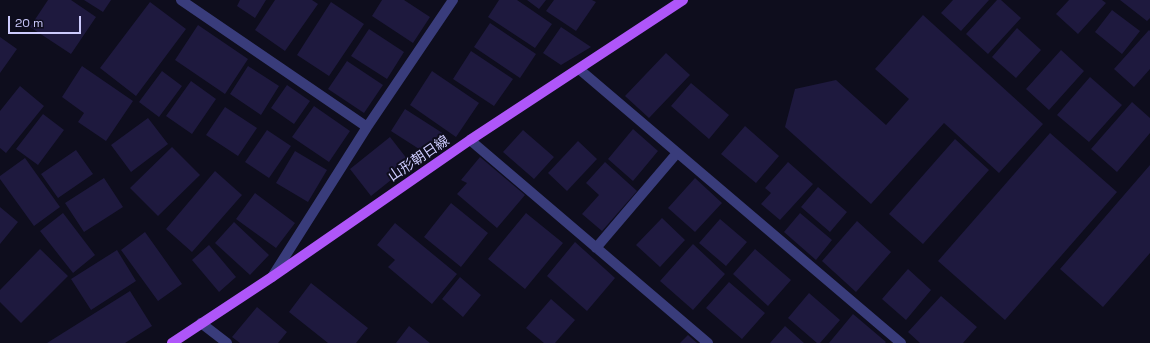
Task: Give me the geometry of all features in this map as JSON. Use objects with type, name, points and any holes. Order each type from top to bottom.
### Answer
[{"type":"main road","name":"山形朝日線","points":[[172,343],[272,277],[470,140],[683,0]]},
{"type":"street","points":[[181,0],[367,128]]},
{"type":"street","points":[[272,277],[367,128],[453,0]]},
{"type":"street","points":[[579,68],[901,343]]},
{"type":"street","points":[[470,140],[708,343]]},
{"type":"street","points":[[596,248],[677,153]]},
{"type":"street","points":[[201,324],[227,343]]},
{"type":"building","points":[[48,0],[71,0],[96,17],[71,54],[30,27]]},
{"type":"building","points":[[84,0],[111,0],[103,12]]},
{"type":"building","points":[[240,0],[266,0],[255,18],[237,6]]},
{"type":"building","points":[[275,0],[312,0],[318,4],[285,51],[255,30]]},
{"type":"building","points":[[382,0],[404,0],[430,17],[413,43],[372,16]]},
{"type":"building","points":[[499,0],[517,0],[552,24],[535,48],[488,17]]},
{"type":"building","points":[[527,0],[546,0],[539,9]]},
{"type":"building","points":[[554,0],[592,0],[596,2],[576,31],[546,11]]},
{"type":"building","points":[[953,0],[989,0],[961,31],[941,13]]},
{"type":"building","points":[[997,0],[1001,0],[1021,18],[988,54],[966,34]]},
{"type":"building","points":[[1069,0],[1102,0],[1106,3],[1078,34],[1056,14]]},
{"type":"building","points":[[1120,0],[1150,0],[1150,18],[1147,21]]},
{"type":"building","points":[[150,2],[186,29],[136,96],[100,68]]},
{"type":"building","points":[[331,2],[364,24],[329,76],[297,55]]},
{"type":"building","points":[[1112,10],[1140,31],[1122,54],[1095,32]]},
{"type":"building","points":[[923,15],[1043,124],[999,173],[944,123],[871,204],[785,127],[795,89],[836,80],[886,125],[909,99],[875,69]]},
{"type":"building","points":[[490,23],[536,54],[520,78],[474,47]]},
{"type":"building","points":[[198,25],[248,59],[225,94],[175,60]]},
{"type":"building","points":[[561,27],[591,47],[561,65],[543,53]]},
{"type":"building","points":[[1017,28],[1041,50],[1016,78],[992,57]]},
{"type":"building","points":[[369,29],[404,52],[387,79],[351,56]]},
{"type":"building","points":[[1149,30],[1150,69],[1134,87],[1114,69]]},
{"type":"building","points":[[0,37],[17,49],[0,73]]},
{"type":"building","points":[[1061,50],[1084,71],[1049,110],[1026,89]]},
{"type":"building","points":[[471,51],[513,79],[494,106],[453,79]]},
{"type":"building","points":[[666,53],[690,75],[649,118],[625,96]]},
{"type":"building","points":[[347,61],[383,85],[364,113],[328,89]]},
{"type":"building","points":[[82,66],[133,101],[106,141],[78,122],[84,113],[62,97]]},
{"type":"building","points":[[248,66],[279,86],[261,115],[230,94]]},
{"type":"building","points":[[162,71],[182,86],[159,117],[139,102]]},
{"type":"building","points":[[432,71],[479,103],[456,137],[410,105]]},
{"type":"building","points":[[1090,77],[1122,105],[1089,142],[1057,115]]},
{"type":"building","points":[[191,81],[216,99],[192,134],[166,116]]},
{"type":"building","points":[[691,83],[729,115],[709,139],[671,106]]},
{"type":"building","points":[[287,85],[310,101],[294,124],[271,108]]},
{"type":"building","points":[[20,86],[44,106],[6,153],[0,148],[0,111]]},
{"type":"building","points":[[1132,102],[1150,118],[1150,133],[1117,172],[1091,149]]},
{"type":"building","points":[[314,106],[350,131],[329,162],[292,137]]},
{"type":"building","points":[[225,107],[257,128],[238,156],[206,135]]},
{"type":"building","points":[[405,109],[444,134],[430,156],[391,131]]},
{"type":"building","points":[[43,114],[64,130],[38,165],[16,149]]},
{"type":"building","points":[[148,118],[168,144],[131,172],[111,145]]},
{"type":"building","points":[[745,126],[779,156],[756,183],[721,154]]},
{"type":"building","points":[[633,129],[658,151],[633,181],[608,159]]},
{"type":"building","points":[[267,130],[291,146],[269,178],[245,162]]},
{"type":"building","points":[[523,130],[554,157],[534,179],[503,152]]},
{"type":"building","points":[[1050,133],[1117,192],[1005,320],[938,261]]},
{"type":"building","points":[[390,137],[411,164],[371,196],[350,169]]},
{"type":"building","points":[[955,139],[989,170],[923,244],[889,214]]},
{"type":"building","points":[[578,141],[597,159],[567,191],[548,173]]},
{"type":"building","points":[[172,147],[200,175],[158,216],[130,188]]},
{"type":"building","points":[[76,150],[93,174],[58,198],[41,174]]},
{"type":"building","points":[[295,151],[327,170],[308,202],[276,183]]},
{"type":"building","points":[[480,157],[525,195],[497,228],[457,194],[467,183],[461,180]]},
{"type":"building","points":[[25,158],[60,207],[34,226],[0,179],[0,176]]},
{"type":"building","points":[[605,162],[637,191],[602,231],[582,214],[599,195],[586,183]]},
{"type":"building","points":[[788,162],[813,184],[780,220],[761,204],[771,193],[765,188]]},
{"type":"building","points":[[1150,165],[1150,253],[1103,307],[1060,269]]},
{"type":"building","points":[[215,171],[242,195],[192,252],[166,229]]},
{"type":"building","points":[[104,178],[123,207],[84,232],[65,203]]},
{"type":"building","points":[[695,178],[722,203],[695,232],[668,208]]},
{"type":"building","points":[[818,187],[847,212],[830,232],[801,207]]},
{"type":"building","points":[[255,193],[295,223],[276,248],[236,219]]},
{"type":"building","points":[[451,203],[488,233],[461,267],[424,237]]},
{"type":"building","points":[[0,207],[18,222],[0,244]]},
{"type":"building","points":[[63,213],[95,255],[73,273],[40,231]]},
{"type":"building","points":[[526,213],[563,243],[525,289],[488,259]]},
{"type":"building","points":[[800,213],[832,240],[816,260],[784,232]]},
{"type":"building","points":[[662,218],[685,240],[660,267],[636,245]]},
{"type":"building","points":[[720,219],[747,242],[726,266],[699,243]]},
{"type":"building","points":[[857,221],[891,252],[856,292],[822,261]]},
{"type":"building","points":[[234,222],[269,255],[250,275],[215,243]]},
{"type":"building","points":[[395,223],[457,274],[432,304],[388,267],[395,260],[377,245]]},
{"type":"building","points":[[145,232],[182,284],[158,301],[121,250]]},
{"type":"building","points":[[575,242],[615,278],[587,311],[547,276]]},
{"type":"building","points":[[693,244],[725,274],[693,310],[660,281]]},
{"type":"building","points":[[209,245],[236,277],[219,292],[192,260]]},
{"type":"building","points":[[40,249],[68,276],[21,323],[0,302],[0,290]]},
{"type":"building","points":[[755,249],[791,280],[768,306],[733,274]]},
{"type":"building","points":[[117,250],[136,281],[91,310],[71,279]]},
{"type":"building","points":[[908,269],[931,290],[906,320],[882,299]]},
{"type":"building","points":[[460,277],[481,295],[463,317],[442,299]]},
{"type":"building","points":[[729,282],[765,313],[742,339],[706,308]]},
{"type":"building","points":[[311,283],[368,328],[356,343],[328,343],[289,312]]},
{"type":"building","points":[[130,291],[152,326],[125,343],[47,343]]},
{"type":"building","points":[[809,293],[840,320],[820,343],[817,343],[788,318]]},
{"type":"building","points":[[941,296],[977,327],[963,343],[920,343],[908,332]]},
{"type":"building","points":[[551,299],[575,320],[555,343],[544,343],[526,328]]},
{"type":"building","points":[[257,307],[287,332],[278,343],[240,343],[232,337]]},
{"type":"building","points":[[853,314],[886,342],[829,343]]},
{"type":"building","points":[[409,326],[430,343],[396,343]]},
{"type":"building","points":[[785,326],[804,343],[770,343]]},
{"type":"building","points":[[688,335],[697,343],[680,343]]}]
